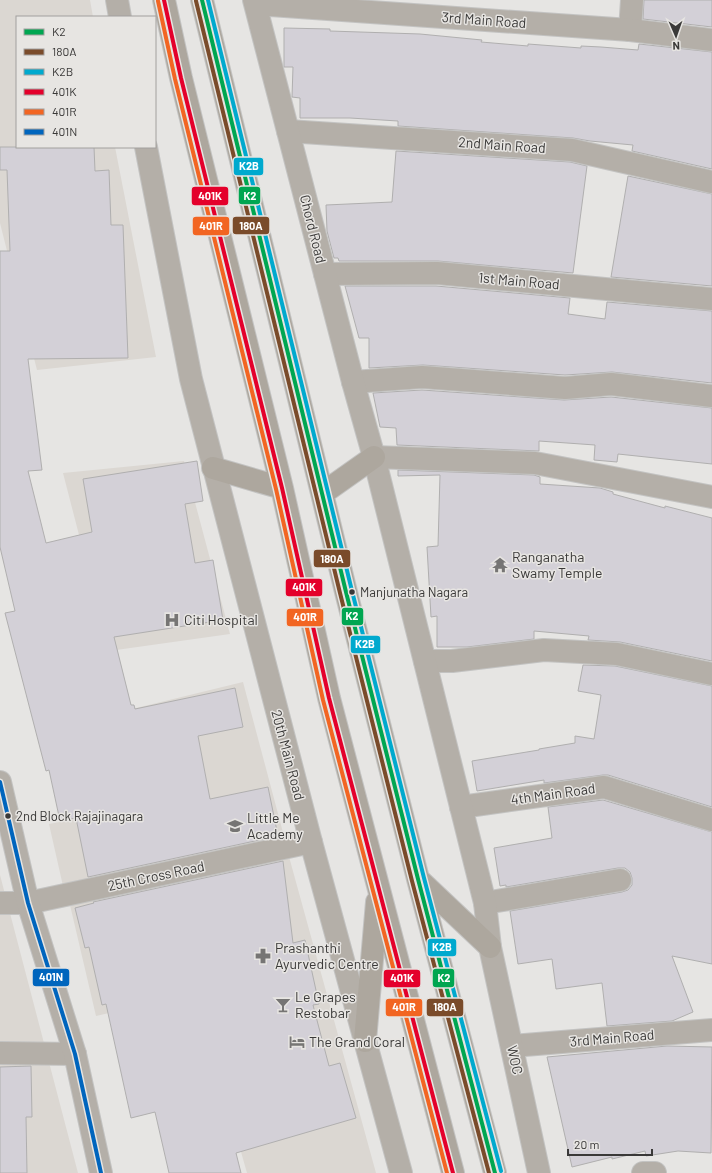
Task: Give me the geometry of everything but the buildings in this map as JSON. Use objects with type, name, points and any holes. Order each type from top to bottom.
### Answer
[{"type":"main road","points":[[164,0],[181,78],[282,488],[329,698],[453,1173]]},
{"type":"main road","points":[[202,0],[346,592],[494,1173]]},
{"type":"main road","points":[[323,493],[374,457]]},
{"type":"main road","points":[[213,468],[282,488]]},
{"type":"main road","points":[[418,879],[490,946]]},
{"type":"main road","points":[[365,1041],[378,887]]},
{"type":"street","points":[[117,0],[120,16]]},
{"type":"street","points":[[630,30],[632,0]]},
{"type":"street","name":"3rd Main Road","points":[[255,2],[630,30],[712,40]]},
{"type":"street","name":"Chord Road","points":[[255,2],[353,382],[374,457],[425,661]]},
{"type":"street","name":"2nd Main Road","points":[[288,131],[572,150],[712,182]]},
{"type":"street","points":[[146,148],[190,379],[213,468]]},
{"type":"street","name":"1st Main Road","points":[[325,274],[437,273],[712,299]]},
{"type":"street","points":[[353,382],[422,377],[565,388],[611,384],[712,396]]},
{"type":"street","points":[[374,457],[535,463],[712,497]]},
{"type":"street","name":"20th Main Road","points":[[213,468],[311,842],[401,1173]]},
{"type":"street","points":[[425,661],[452,661],[544,650],[617,654],[712,674]]},
{"type":"street","name":"WOC","points":[[425,661],[485,903],[490,946],[539,1173]]},
{"type":"street","points":[[0,782],[28,903],[74,1054],[101,1173]]},
{"type":"street","name":"4th Main Road","points":[[461,807],[604,787],[712,820]]},
{"type":"street","name":"25th Cross Road","points":[[0,903],[28,903],[311,842]]},
{"type":"street","points":[[485,903],[620,880]]},
{"type":"street","name":"3rd Main Road","points":[[512,1046],[712,1030]]},
{"type":"street","points":[[0,1054],[74,1054]]},
{"type":"street","points":[[643,1173],[656,1173]]},
{"type":"shaded area","points":[[0,0],[90,0],[93,16],[16,16],[16,148],[115,148],[156,357],[37,370],[0,223]]},
{"type":"shaded area","points":[[184,461],[230,634],[109,651],[63,473]]},
{"type":"shaded area","points":[[243,682],[285,840],[63,886],[49,824],[148,805],[124,711]]},
{"type":"shaded area","points":[[288,853],[376,1173],[247,1173],[196,993],[96,1016],[70,905]]},
{"type":"shaded area","points":[[0,875],[78,1173],[20,1173],[0,1099]]},
{"type":"transit line","name":"401K","points":[[164,0],[181,78],[282,488],[329,698],[453,1173]]},
{"type":"transit line","name":"K2","points":[[202,0],[346,592],[418,879],[495,1173]]},
{"type":"transit line","name":"K2B","points":[[208,0],[352,591],[424,878],[501,1171]]},
{"type":"transit line","name":"401R","points":[[158,1],[175,79],[276,489],[323,700],[447,1173]]},
{"type":"transit line","name":"180A","points":[[196,1],[340,593],[412,881],[489,1173]]},
{"type":"transit line","name":"401N","points":[[0,782],[28,903],[75,1054],[101,1173]]},
{"type":"place","name":"Ranganatha Swamy Temple","points":[[500,565]]},
{"type":"place","name":"Manjunatha Nagara","points":[[352,592]]},
{"type":"place","name":"Citi Hospital","points":[[172,620]]},
{"type":"place","name":"2nd Block Rajajinagara","points":[[8,816]]},
{"type":"place","name":"Little Me Academy","points":[[235,826]]},
{"type":"place","name":"Prashanthi Ayurvedic Centre","points":[[263,956]]},
{"type":"place","name":"Le Grapes Restobar","points":[[283,1005]]},
{"type":"place","name":"The Grand Coral","points":[[297,1042]]}]
